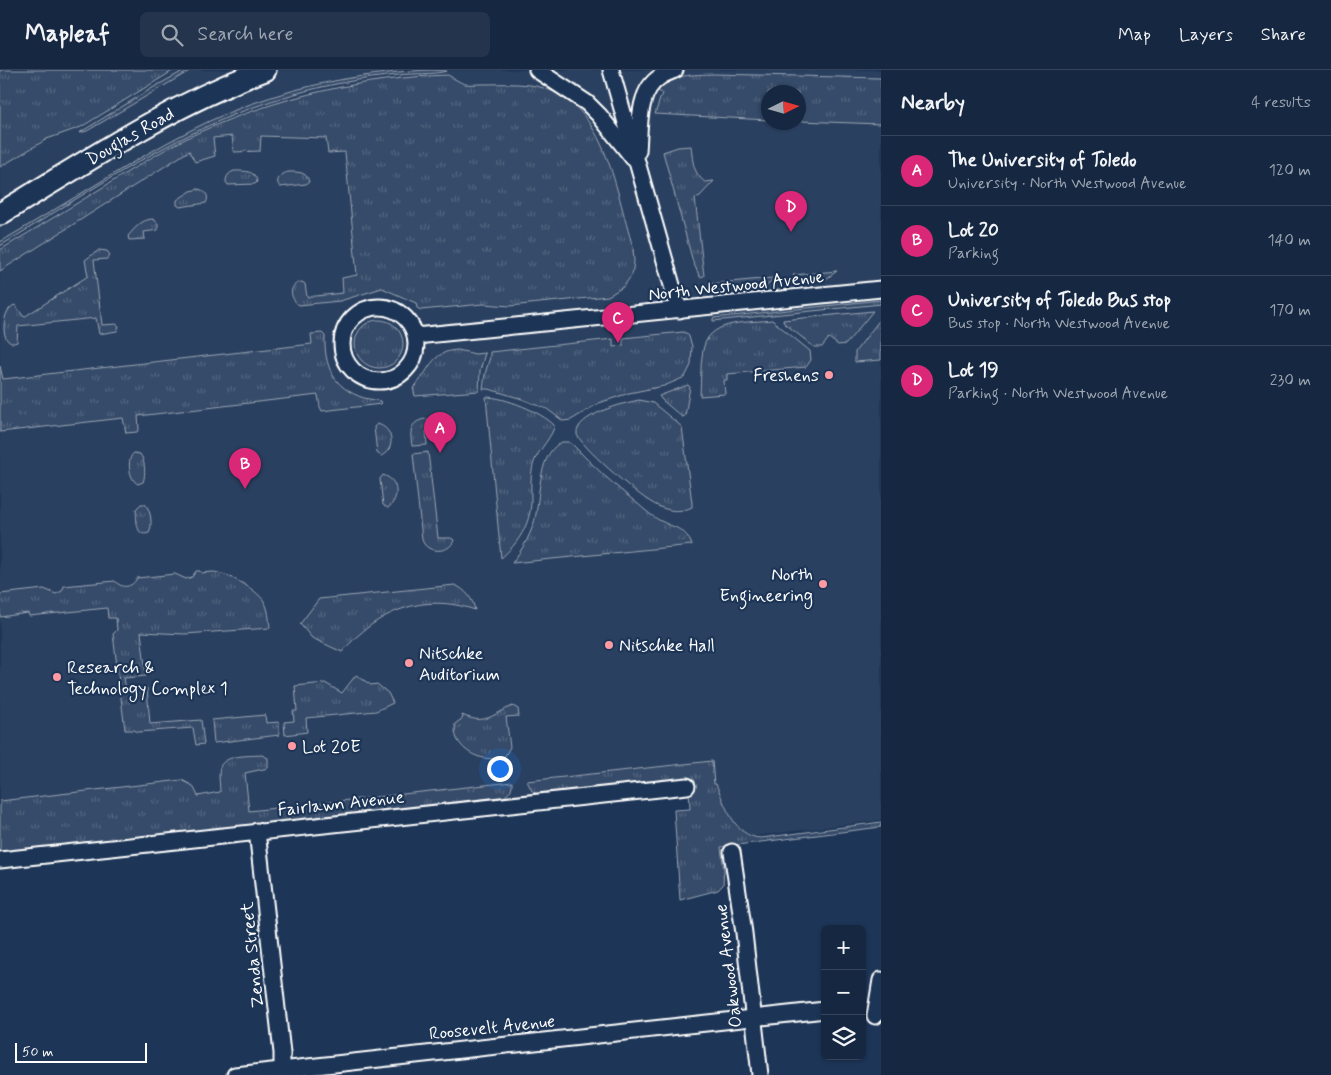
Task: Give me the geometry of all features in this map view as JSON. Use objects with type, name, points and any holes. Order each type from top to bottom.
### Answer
[{"type":"street","name":"Douglas Road","points":[[0,214],[152,122],[204,95],[265,70]]},
{"type":"street","points":[[537,70],[588,103],[637,163]]},
{"type":"street","points":[[611,70],[679,310]]},
{"type":"street","points":[[637,163],[641,108],[647,92],[652,83],[675,70]]},
{"type":"street","name":"North Westwood Avenue","points":[[416,336],[881,289]]},
{"type":"street","points":[[382,307],[394,310],[404,316],[412,325],[416,336],[413,360],[406,370],[397,377],[386,381],[364,378],[354,372],[347,363],[343,352],[342,341],[345,330],[351,320],[360,312],[371,308],[382,307]]},
{"type":"street","name":"Fairlawn Avenue","points":[[0,860],[687,786]]},
{"type":"street","name":"Zenda Street","points":[[258,831],[282,1053],[282,1072]]},
{"type":"street","name":"Oakwood Avenue","points":[[732,852],[744,933],[760,1075]]},
{"type":"street","points":[[873,1016],[881,980]]},
{"type":"street","name":"Roosevelt Avenue","points":[[235,1075],[282,1072],[821,1010]]},
{"type":"shaded area","points":[[0,70],[881,70],[881,820],[753,836],[744,832],[731,817],[716,784],[0,856]]},
{"type":"green space","points":[[0,70],[174,70],[81,127],[47,139],[0,167]]},
{"type":"green space","points":[[185,70],[191,70],[87,131],[79,133],[154,87]]},
{"type":"green space","points":[[447,71],[385,76],[317,88],[252,108],[214,123],[141,160],[0,246],[0,242],[136,160],[191,130],[248,105],[271,97],[339,80],[386,73]]},
{"type":"green space","points":[[448,75],[467,84],[530,85],[555,93],[575,107],[591,126],[603,148],[612,173],[633,247],[634,262],[632,275],[623,287],[608,296],[510,306],[483,304],[421,310],[417,308],[416,303],[382,288],[340,301],[299,305],[292,295],[292,288],[297,283],[302,282],[305,284],[307,297],[343,293],[342,278],[357,275],[345,152],[328,153],[326,138],[261,136],[260,151],[234,152],[232,136],[213,138],[215,156],[195,162],[189,151],[0,271],[0,250],[146,161],[202,131],[262,108],[322,91],[384,80]]},
{"type":"green space","points":[[691,75],[881,78],[881,124],[806,121],[806,85],[761,85],[761,120],[655,114],[662,93],[658,91],[670,81]]},
{"type":"green space","points":[[691,146],[694,166],[698,174],[705,182],[714,181],[700,196],[695,198],[704,276],[700,277],[693,262],[663,152],[678,147]]},
{"type":"green space","points":[[234,171],[252,173],[257,182],[255,184],[228,185],[226,182],[227,176]]},
{"type":"green space","points":[[288,172],[304,174],[309,182],[280,187],[278,184],[279,178]]},
{"type":"green space","points":[[198,189],[206,194],[206,203],[180,207],[177,205],[177,200]]},
{"type":"green space","points":[[153,219],[158,223],[158,230],[144,232],[145,239],[129,240],[128,236],[139,224]]},
{"type":"green space","points":[[99,250],[107,251],[110,255],[107,259],[94,260],[102,325],[116,324],[119,326],[117,331],[99,334],[96,318],[18,326],[17,342],[11,343],[7,340],[4,328],[10,308],[15,305],[24,317],[88,276],[85,260]]},
{"type":"green space","points":[[837,271],[826,279],[801,283],[793,275]]},
{"type":"green space","points":[[773,278],[767,286],[721,291],[705,288],[708,284]]},
{"type":"green space","points":[[881,300],[881,304],[713,321],[713,318]]},
{"type":"green space","points":[[873,311],[846,344],[838,345],[829,338],[822,347],[814,347],[784,323],[783,320]]},
{"type":"green space","points":[[881,318],[881,360],[855,362],[855,352]]},
{"type":"green space","points":[[379,320],[388,322],[396,327],[401,335],[403,344],[401,353],[396,361],[388,366],[379,368],[370,366],[362,361],[357,353],[355,344],[357,335],[362,327],[370,322]]},
{"type":"green space","points":[[772,320],[810,351],[811,360],[806,367],[727,374],[727,380],[724,380],[725,394],[700,396],[702,358],[708,337],[715,331],[733,324]]},
{"type":"green space","points":[[683,332],[688,334],[692,346],[691,365],[685,377],[664,386],[629,393],[599,403],[571,420],[563,421],[547,409],[522,399],[483,389],[490,352],[613,339],[613,347],[623,346],[623,338]]},
{"type":"green space","points":[[322,333],[325,336],[326,357],[332,374],[338,382],[353,394],[380,401],[381,404],[322,411],[318,395],[138,416],[139,429],[137,432],[126,433],[123,418],[0,432],[0,366],[3,379],[312,344],[311,334]]},
{"type":"green space","points":[[458,350],[475,354],[485,353],[480,371],[479,391],[415,396],[413,388],[431,363],[442,354]]},
{"type":"green space","points":[[688,385],[690,387],[685,416],[682,417],[659,396]]},
{"type":"green space","points":[[486,397],[522,406],[541,415],[554,425],[552,433],[534,462],[531,476],[529,517],[526,525],[518,540],[501,558]]},
{"type":"green space","points":[[639,400],[653,403],[682,427],[692,507],[679,511],[670,510],[650,502],[602,463],[577,435],[578,428],[592,416],[612,407]]},
{"type":"green space","points":[[425,419],[436,421],[441,424],[441,428],[426,431],[427,445],[412,446],[413,425]]},
{"type":"green space","points":[[377,424],[387,430],[391,439],[389,449],[381,456],[377,453],[374,427]]},
{"type":"green space","points":[[562,442],[569,442],[573,445],[604,476],[650,514],[683,532],[692,545],[512,563],[524,546],[533,527],[545,464],[554,447]]},
{"type":"green space","points":[[428,452],[438,538],[451,538],[454,540],[452,545],[443,550],[432,550],[424,544],[422,539],[413,454]]},
{"type":"green space","points":[[134,453],[140,454],[143,460],[143,482],[138,484],[132,478],[129,464]]},
{"type":"green space","points":[[383,475],[392,481],[396,490],[395,499],[388,508],[383,505],[380,479]]},
{"type":"green space","points":[[141,504],[145,504],[147,507],[151,522],[149,533],[144,534],[141,533],[138,527],[136,509]]},
{"type":"green space","points":[[196,571],[226,575],[241,582],[255,592],[266,604],[270,628],[185,634],[141,632],[146,676],[124,678],[126,690],[147,688],[150,724],[201,720],[204,744],[196,745],[193,728],[138,732],[125,730],[113,634],[117,630],[116,618],[108,618],[107,608],[29,616],[28,613],[0,617],[0,594],[44,589],[56,594],[62,591],[64,586],[115,581],[118,584],[127,586],[132,584],[137,578],[175,574],[186,579],[192,577]]},
{"type":"green space","points":[[455,585],[468,595],[473,602],[475,610],[437,603],[402,609],[370,626],[342,652],[312,638],[300,624],[319,599]]},
{"type":"green space","points":[[356,675],[371,685],[377,684],[388,693],[393,703],[376,711],[306,718],[307,732],[285,735],[284,722],[294,721],[293,711],[297,711],[295,686],[325,683],[342,693]]},
{"type":"green space","points":[[513,706],[518,709],[519,716],[506,717],[510,747],[505,756],[492,759],[472,754],[457,739],[455,724],[463,718],[462,715],[477,719],[489,718]]},
{"type":"green space","points":[[265,715],[266,723],[279,722],[279,735],[214,743],[212,720]]},
{"type":"green space","points":[[262,755],[268,758],[268,768],[245,773],[249,811],[512,782],[512,786],[508,794],[497,800],[0,855],[0,801],[182,780],[193,786],[198,796],[220,792],[220,767],[227,760],[239,756]]},
{"type":"green space","points":[[712,761],[714,784],[716,784],[727,810],[737,826],[752,836],[761,838],[881,822],[881,827],[721,847],[724,870],[723,885],[718,890],[680,900],[674,810],[690,809],[689,790],[539,795],[532,791],[527,781]]},
{"type":"place","name":"Lot 19","points":[[791,232]]},
{"type":"place","name":"University of Toledo Bus stop","points":[[618,343]]},
{"type":"place","name":"Freshens","points":[[829,375]]},
{"type":"place","name":"The University of Toledo","points":[[440,453]]},
{"type":"place","name":"Lot 20","points":[[245,489]]},
{"type":"place","name":"North Engineering","points":[[823,584]]},
{"type":"place","name":"Nitschke Hall","points":[[609,645]]},
{"type":"place","name":"Nitschke Auditorium","points":[[409,663]]},
{"type":"place","name":"Research & Technology Complex 1","points":[[57,677]]},
{"type":"place","name":"Lot 20E","points":[[292,746]]}]
